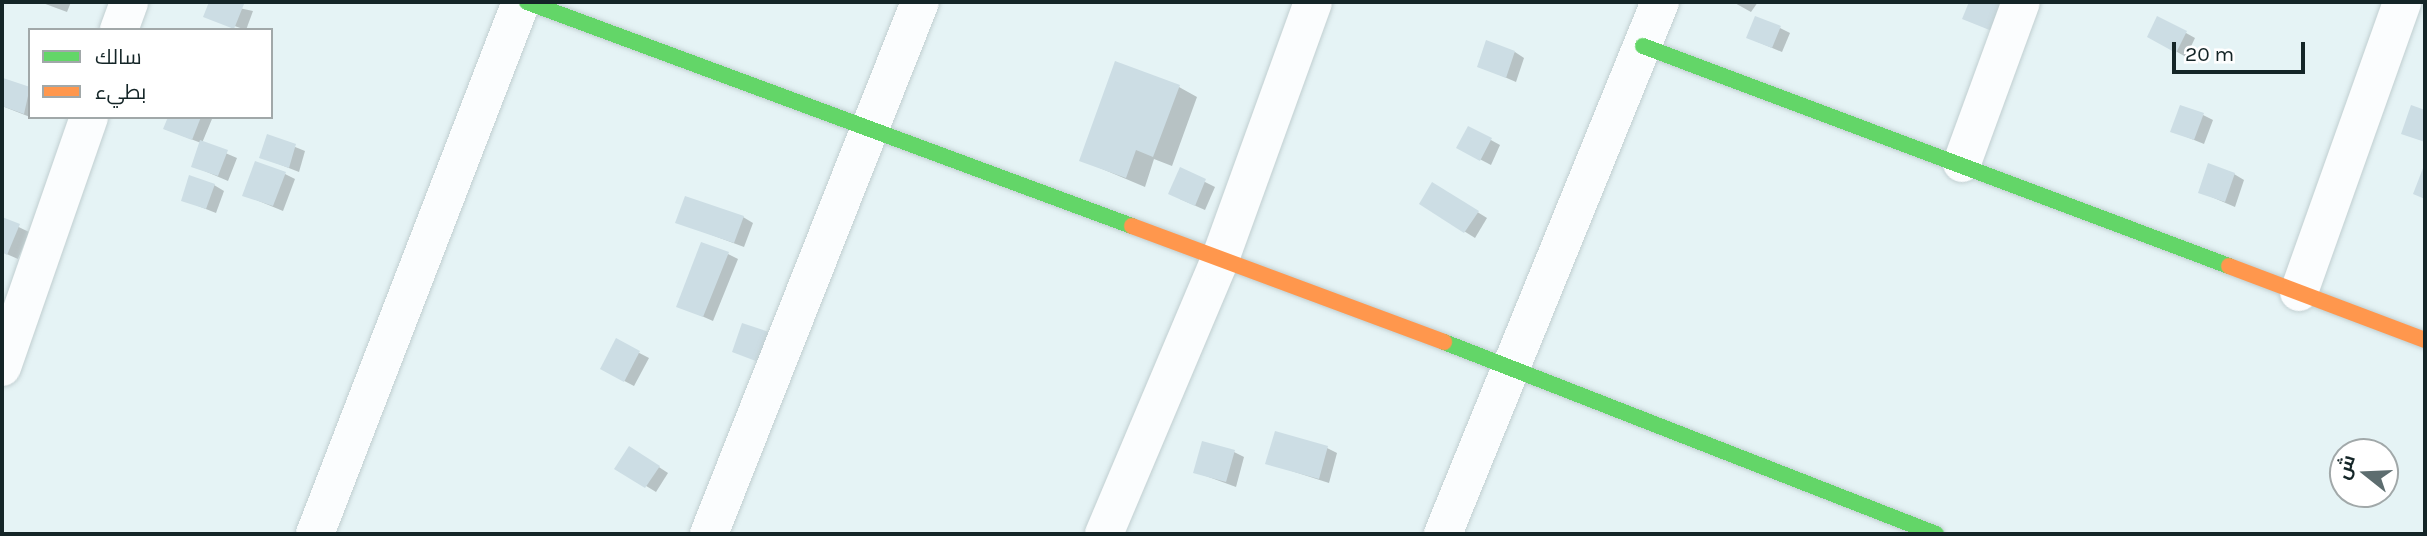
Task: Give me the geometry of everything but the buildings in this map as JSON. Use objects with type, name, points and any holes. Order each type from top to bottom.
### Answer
[{"type":"street","points":[[120,28],[129,2]]},
{"type":"street","points":[[315,534],[521,2]]},
{"type":"street","points":[[527,2],[1219,262],[1507,365],[1936,534]]},
{"type":"street","points":[[709,534],[872,132],[920,2]]},
{"type":"street","points":[[1104,534],[1219,262],[1313,2]]},
{"type":"street","points":[[1443,534],[1507,365],[1660,2]]},
{"type":"street","points":[[1962,163],[2021,2]]},
{"type":"street","points":[[2299,292],[2402,2]]},
{"type":"street","points":[[1643,46],[1962,163],[2425,340]]},
{"type":"street","points":[[2,367],[88,119]]},
{"type":"traffic: fast","points":[[527,2],[1132,226]]},
{"type":"traffic: fast","points":[[1643,46],[2229,266]]},
{"type":"traffic: fast","points":[[1444,342],[1936,534]]},
{"type":"traffic: slow","points":[[1132,226],[1444,342]]},
{"type":"traffic: slow","points":[[2229,266],[2425,340]]}]
